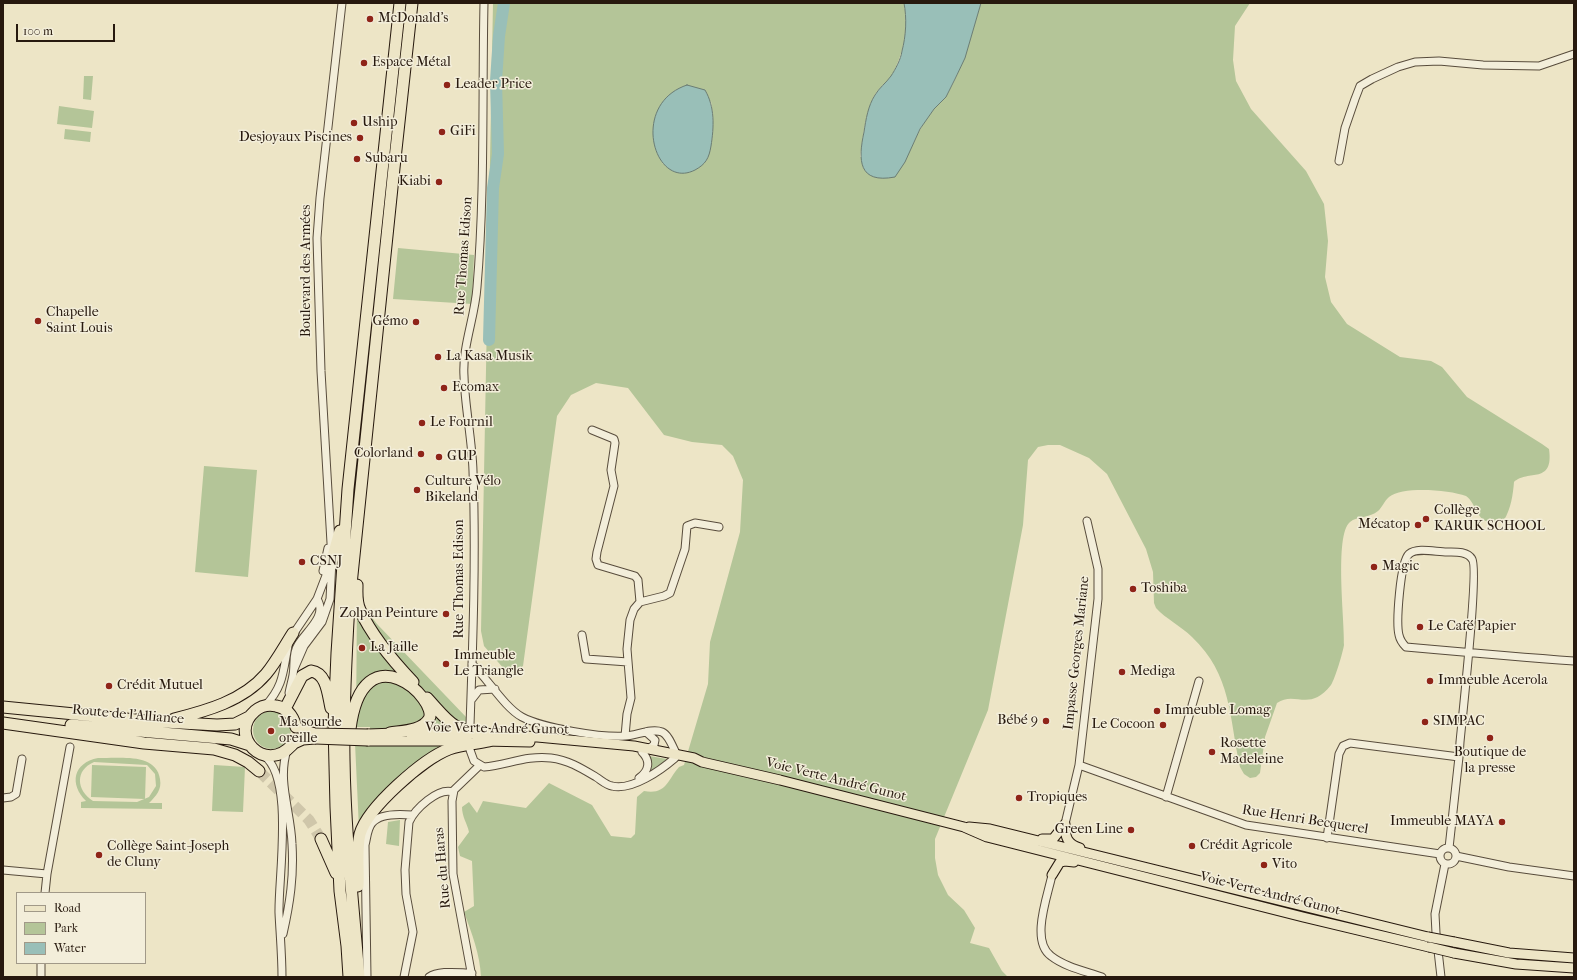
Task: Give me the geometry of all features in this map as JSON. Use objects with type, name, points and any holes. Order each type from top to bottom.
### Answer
[{"type":"highway","points":[[395,3],[397,39]]},
{"type":"highway","points":[[349,977],[347,946],[339,881],[334,725],[337,653],[348,489],[400,3]]},
{"type":"highway","points":[[360,977],[346,813],[344,716],[349,604],[412,3]]},
{"type":"highway","points":[[403,85],[412,51],[418,3]]},
{"type":"highway","points":[[332,560],[338,541],[348,489]]},
{"type":"highway","points":[[361,492],[357,598],[359,609],[372,631],[405,674],[449,722],[462,730],[488,738]]},
{"type":"highway","points":[[165,722],[215,707],[242,694],[266,674],[293,634]]},
{"type":"highway","points":[[287,708],[302,676],[307,672],[315,672],[324,680],[334,725]]},
{"type":"highway","points":[[360,977],[350,765],[352,716],[362,689],[376,677],[386,675],[402,679],[424,700],[430,712],[429,718],[423,725],[390,733]]},
{"type":"highway","points":[[265,706],[279,706],[287,708],[296,727]]},
{"type":"highway","name":"Route de l'Alliance","points":[[3,708],[165,722],[229,725],[241,722],[259,708],[265,706]]},
{"type":"highway","name":"Route de l'Alliance","points":[[3,717],[60,724],[231,739],[250,745]]},
{"type":"highway","points":[[249,717],[245,732],[250,745],[263,755],[277,756],[290,748]]},
{"type":"highway","points":[[3,722],[144,743],[214,749],[235,755],[248,762],[259,771]]},
{"type":"highway","points":[[357,891],[360,836],[368,818],[377,806],[433,757],[453,747],[488,738]]},
{"type":"highway","points":[[321,839],[339,881]]},
{"type":"main road","name":"Voie Verte André Gunot","points":[[296,727],[315,736]]},
{"type":"main road","name":"Voie Verte André Gunot","points":[[368,737],[390,733],[422,732],[488,738]]},
{"type":"main road","name":"Voie Verte André Gunot","points":[[290,748],[303,740],[315,736],[488,738],[625,744],[645,751],[676,756],[788,782],[964,827],[990,829],[1024,842],[1454,953],[1516,964],[1574,968]]},
{"type":"main road","points":[[1024,842],[1053,839],[1065,824]]},
{"type":"main road","points":[[1052,875],[1058,865],[1065,861],[1111,872],[1120,866],[1112,857],[1070,844],[1066,837],[1065,824]]},
{"type":"main road","points":[[1024,842],[1048,856],[1051,863],[1052,875]]},
{"type":"main road","name":"Voie Verte André Gunot","points":[[1120,866],[1428,937],[1510,953],[1574,958]]},
{"type":"street","name":"Boulevard des Armées","points":[[294,669],[302,650],[319,629],[327,613],[330,599],[332,560],[320,371],[317,238],[320,198],[342,3]]},
{"type":"street","name":"Rue Thomas Edison","points":[[470,725],[475,559],[472,442],[464,376],[464,358],[474,314],[478,279],[482,164],[484,3]]},
{"type":"street","points":[[1339,161],[1345,128],[1360,86],[1398,67],[1415,62],[1439,61],[1483,65],[1538,66],[1574,54]]},
{"type":"street","points":[[592,430],[610,437],[615,443],[612,470],[614,486],[596,559],[598,565],[635,576],[638,580],[640,602]]},
{"type":"street","name":"Impasse Georges Mariane","points":[[1065,824],[1079,765],[1099,579],[1097,558],[1087,521]]},
{"type":"street","points":[[625,744],[631,687],[628,662],[630,620],[634,609],[640,602],[664,596],[670,592],[685,549],[687,526],[694,523],[719,527]]},
{"type":"street","name":"Boulevard des Armées","points":[[318,596],[330,540]]},
{"type":"street","points":[[1449,848],[1459,757],[1468,652],[1474,590],[1475,564],[1469,556],[1460,553],[1415,551],[1408,555],[1404,564],[1399,614],[1399,633],[1401,642],[1406,647],[1468,652],[1574,661]]},
{"type":"street","points":[[265,706],[276,695],[293,634],[305,618],[318,596],[332,560]]},
{"type":"street","points":[[287,708],[294,669],[294,652],[320,613],[318,596]]},
{"type":"street","points":[[305,618],[308,632]]},
{"type":"street","points":[[582,635],[586,659],[628,662]]},
{"type":"street","points":[[404,977],[413,937],[406,894],[405,865],[407,833],[412,815],[421,805],[441,792],[453,792],[459,784],[479,766],[494,766],[530,758],[553,758],[573,764],[610,786],[624,786],[645,779],[676,756],[662,732],[646,732],[625,744],[529,720],[511,709],[472,664]]},
{"type":"street","points":[[1166,797],[1199,680]]},
{"type":"street","points":[[471,703],[477,691],[482,689],[495,689]]},
{"type":"street","points":[[631,784],[646,771],[648,761],[645,751],[654,745],[655,740],[646,732]]},
{"type":"street","points":[[1327,838],[1340,754],[1346,745],[1350,743],[1459,757]]},
{"type":"street","points":[[45,892],[70,747]]},
{"type":"street","points":[[282,940],[293,884],[292,842],[282,772],[290,748]]},
{"type":"street","points":[[470,750],[474,761],[479,766]]},
{"type":"street","points":[[263,755],[273,765],[277,773],[284,843],[279,912],[282,940],[282,977]]},
{"type":"street","points":[[3,798],[13,796],[16,792],[22,759]]},
{"type":"street","name":"Rue Henri Becquerel","points":[[1079,765],[1246,825],[1440,854]]},
{"type":"street","name":"Rue du Haras","points":[[453,792],[453,874],[472,975]]},
{"type":"street","points":[[367,977],[365,845],[368,832],[372,823],[378,818],[401,814],[412,815]]},
{"type":"street","points":[[1445,864],[1440,859],[1440,854],[1444,849],[1449,848],[1454,851],[1456,856]]},
{"type":"street","points":[[1445,864],[1452,863],[1456,856]]},
{"type":"street","points":[[1456,856],[1515,868],[1574,876]]},
{"type":"street","points":[[1441,977],[1435,914],[1445,864]]},
{"type":"street","points":[[3,870],[47,874]]},
{"type":"street","points":[[1052,875],[1041,930],[1044,947],[1047,954],[1057,960],[1102,977]]},
{"type":"street","points":[[281,883],[287,877],[293,884]]},
{"type":"street","points":[[281,883],[284,890],[293,884]]},
{"type":"street","points":[[40,964],[41,977]]},
{"type":"street","points":[[429,977],[432,975],[472,975]]},
{"type":"green space","points":[[404,3],[408,3],[341,629],[349,531]]},
{"type":"green space","points":[[493,3],[904,3],[906,31],[900,58],[892,75],[876,93],[871,103],[868,111],[860,157],[913,144],[928,117],[945,98],[958,74],[981,3],[1250,3],[1235,26],[1233,60],[1236,81],[1251,109],[1306,171],[1324,204],[1328,241],[1325,277],[1331,302],[1347,324],[1400,357],[1431,361],[1442,367],[1467,397],[1549,449],[1550,460],[1548,468],[1544,472],[1520,478],[1514,482],[1510,506],[1504,520],[1488,522],[1483,519],[1466,496],[1449,492],[1415,490],[1405,491],[1389,497],[1375,513],[1350,522],[1345,530],[1341,561],[1344,645],[1335,677],[1331,685],[1316,698],[1309,700],[1290,699],[1277,703],[1265,737],[1260,773],[1256,777],[1250,778],[1244,774],[1240,767],[1231,714],[1222,682],[1215,666],[1205,651],[1192,637],[1164,616],[1156,608],[1154,603],[1153,572],[1146,549],[1107,474],[1089,458],[1060,445],[1038,447],[1028,460],[1023,525],[988,710],[935,839],[935,858],[938,875],[948,895],[964,910],[975,928],[970,943],[989,948],[1002,971],[1008,977],[481,977],[473,936],[464,912],[474,906],[472,861],[460,856],[458,847],[469,832],[462,807],[469,802],[477,813],[483,801],[526,808],[549,783],[592,805],[611,836],[631,838],[635,834],[637,797],[644,791],[651,792],[662,789],[679,767],[684,765],[708,684],[710,642],[740,532],[743,480],[733,456],[722,445],[692,442],[664,435],[628,388],[596,383],[571,395],[557,416],[523,666],[514,672],[505,670],[484,646],[481,631]],"holes":[[[711,101],[713,117],[712,140],[676,171],[662,163]]]},
{"type":"green space","points":[[84,76],[93,76],[91,100],[83,99]]},
{"type":"green space","points":[[59,106],[94,111],[92,128],[57,124]]},
{"type":"green space","points":[[65,129],[91,132],[90,142],[64,139]]},
{"type":"green space","points":[[398,248],[474,255],[472,304],[393,299]]},
{"type":"green space","points":[[204,466],[257,470],[248,577],[195,572]]},
{"type":"green space","points":[[357,598],[377,624],[489,741],[370,740],[370,727],[356,727]]},
{"type":"green space","points":[[272,711],[282,714],[288,720],[291,730],[288,740],[282,746],[272,749],[262,746],[256,740],[253,730],[256,720],[262,714]]},
{"type":"green space","points":[[355,743],[453,744],[433,750],[419,762],[359,829]]},
{"type":"green space","points":[[649,756],[668,760],[650,772],[652,765]]},
{"type":"green space","points":[[98,758],[125,758],[144,761],[151,764],[157,770],[160,779],[160,786],[158,792],[149,803],[162,803],[162,809],[81,808],[81,802],[86,801],[77,788],[76,775],[83,764]],"holes":[[[94,762],[147,765],[155,774],[156,786],[149,797],[137,802],[93,801],[87,796],[81,786],[80,780],[83,770]]]},
{"type":"green space","points":[[92,765],[146,767],[145,799],[91,797]]},
{"type":"green space","points":[[214,765],[245,767],[243,812],[212,811]]},
{"type":"green space","points":[[400,820],[399,846],[386,844],[388,822]]},
{"type":"water","points":[[904,3],[981,3],[965,58],[946,97],[934,109],[920,129],[905,162],[895,177],[874,177],[867,173],[863,168],[861,160],[862,142],[867,117],[873,99],[891,76],[900,57],[906,27]]},
{"type":"water","points":[[687,85],[705,90],[711,103],[713,132],[709,154],[704,163],[695,170],[681,173],[668,168],[659,157],[654,142],[653,126],[658,109],[669,95]]},
{"type":"waterway","points":[[489,340],[493,188],[498,154],[496,81],[499,36],[504,3]]},
{"type":"tunnel","points":[[259,771],[309,820],[321,839]]},
{"type":"place","name":"McDonald's","points":[[370,19]]},
{"type":"place","name":"Espace Métal","points":[[364,63]]},
{"type":"place","name":"Leader Price","points":[[447,85]]},
{"type":"place","name":"Uship","points":[[354,123]]},
{"type":"place","name":"GiFi","points":[[442,132]]},
{"type":"place","name":"Desjoyaux Piscines","points":[[360,138]]},
{"type":"place","name":"Subaru","points":[[357,159]]},
{"type":"place","name":"Kiabi","points":[[439,182]]},
{"type":"place","name":"Chapelle Saint Louis","points":[[38,321]]},
{"type":"place","name":"Gémo","points":[[416,322]]},
{"type":"place","name":"La Kasa Musik","points":[[438,357]]},
{"type":"place","name":"Ecomax","points":[[444,388]]},
{"type":"place","name":"Le Fournil","points":[[422,423]]},
{"type":"place","name":"Colorland","points":[[421,454]]},
{"type":"place","name":"GUP","points":[[439,457]]},
{"type":"place","name":"Culture Vélo Bikeland","points":[[417,490]]},
{"type":"place","name":"Collège KARUK SCHOOL","points":[[1426,519]]},
{"type":"place","name":"Mécatop","points":[[1418,525]]},
{"type":"place","name":"CSNJ","points":[[302,562]]},
{"type":"place","name":"Magic","points":[[1374,567]]},
{"type":"place","name":"Toshiba","points":[[1133,589]]},
{"type":"place","name":"Zolpan Peinture","points":[[446,614]]},
{"type":"place","name":"Le Café Papier","points":[[1420,627]]},
{"type":"place","name":"La Jaille","points":[[362,648]]},
{"type":"place","name":"Immeuble Le Triangle","points":[[446,664]]},
{"type":"place","name":"Mediga","points":[[1122,672]]},
{"type":"place","name":"Immeuble Acerola","points":[[1430,681]]},
{"type":"place","name":"Crédit Mutuel","points":[[109,686]]},
{"type":"place","name":"Immeuble Lomag","points":[[1157,711]]},
{"type":"place","name":"Bébé 9","points":[[1046,721]]},
{"type":"place","name":"SIMPAC","points":[[1425,722]]},
{"type":"place","name":"Le Cocoon","points":[[1163,725]]},
{"type":"place","name":"Ma sourde oreille","points":[[271,731]]},
{"type":"place","name":"Boutique de la presse","points":[[1490,738]]},
{"type":"place","name":"Rosette Madeleine","points":[[1212,752]]},
{"type":"place","name":"Tropiques","points":[[1019,798]]},
{"type":"place","name":"Immeuble MAYA","points":[[1502,822]]},
{"type":"place","name":"Green Line","points":[[1131,830]]},
{"type":"place","name":"Crédit Agricole","points":[[1192,846]]},
{"type":"place","name":"Collège Saint-Joseph de Cluny","points":[[99,855]]},
{"type":"place","name":"Vito","points":[[1264,865]]}]
